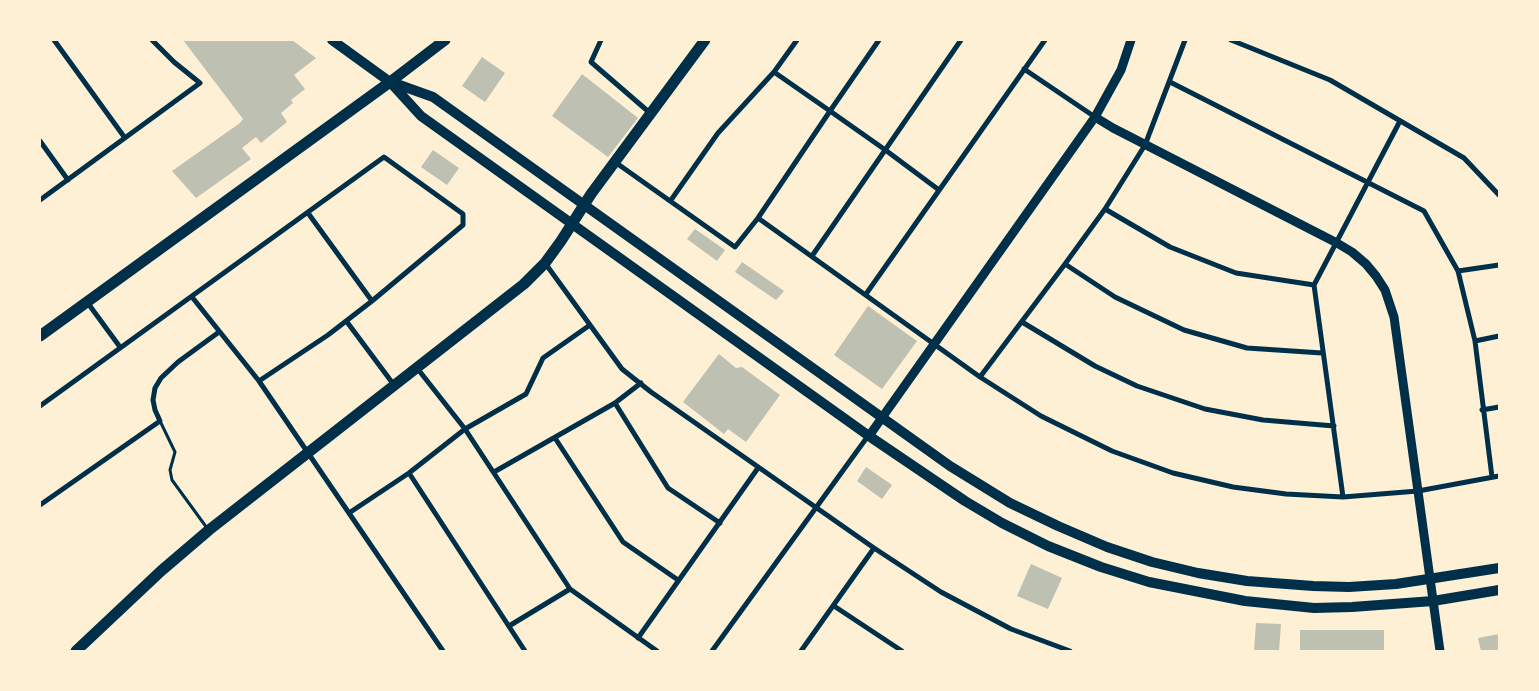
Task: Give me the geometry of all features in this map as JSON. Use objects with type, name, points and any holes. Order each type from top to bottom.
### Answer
[{"type":"main road","points":[[332,40],[390,82],[421,116],[869,436],[958,496],[1002,523],[1048,546],[1101,567],[1149,582],[1245,601],[1314,608],[1389,606],[1499,590]]},
{"type":"main road","points":[[40,336],[445,40]]},
{"type":"main road","points":[[76,651],[209,530],[524,284],[545,263],[650,113],[705,40]]},
{"type":"main road","points":[[390,82],[433,97],[950,466],[1010,503],[1107,547],[1152,562],[1198,573],[1247,581],[1313,586],[1350,587],[1396,584],[1499,568]]},
{"type":"street","points":[[54,40],[125,138]]},
{"type":"street","points":[[40,200],[200,83],[174,62],[152,40]]},
{"type":"street","points":[[601,40],[591,62],[650,113]]},
{"type":"street","points":[[671,200],[718,134],[774,72],[797,40]]},
{"type":"street","points":[[615,162],[735,247],[758,218],[879,40]]},
{"type":"street","points":[[812,256],[961,40]]},
{"type":"street","points":[[866,294],[1045,40]]},
{"type":"street","points":[[712,651],[869,436],[1095,117],[1121,70],[1131,40]]},
{"type":"street","points":[[980,376],[1066,264],[1105,209],[1145,145],[1185,40]]},
{"type":"street","points":[[1231,40],[1330,80],[1400,120],[1464,158],[1499,195]]},
{"type":"street","points":[[1024,69],[1095,117],[1145,145],[1352,252],[1366,264],[1385,290],[1392,305],[1394,317],[1440,651]]},
{"type":"street","points":[[774,72],[939,190]]},
{"type":"street","points":[[1170,82],[1424,211],[1458,271],[1475,341],[1482,410],[1492,477]]},
{"type":"street","points":[[1343,497],[1314,285],[1400,120]]},
{"type":"street","points":[[40,141],[68,180]]},
{"type":"street","points":[[40,406],[384,157],[463,214],[463,225],[347,322],[260,381]]},
{"type":"street","points":[[1105,209],[1170,247],[1236,273],[1314,285]]},
{"type":"street","points":[[308,213],[372,301]]},
{"type":"street","points":[[758,218],[980,376],[1041,416],[1112,451],[1173,473],[1233,487],[1286,494],[1343,497],[1418,492],[1499,476]]},
{"type":"street","points":[[545,263],[622,369],[641,384],[758,468],[941,592],[1011,629],[1070,651]]},
{"type":"street","points":[[1066,264],[1115,297],[1184,330],[1246,348],[1322,353]]},
{"type":"street","points":[[1458,271],[1499,265]]},
{"type":"street","points":[[192,297],[260,381],[348,513],[444,651]]},
{"type":"street","points":[[87,302],[120,348]]},
{"type":"street","points":[[347,322],[394,385]]},
{"type":"street","points":[[1022,322],[1095,366],[1137,386],[1205,409],[1263,420],[1334,426]]},
{"type":"street","points":[[348,513],[409,473],[466,429],[526,394],[543,358],[590,325]]},
{"type":"street","points":[[40,505],[160,421],[153,400],[155,388],[161,378],[178,362],[219,332]]},
{"type":"street","points":[[1475,341],[1499,336]]},
{"type":"street","points":[[417,368],[466,429],[570,589],[657,651]]},
{"type":"street","points":[[494,472],[615,403],[641,384]]},
{"type":"street","points":[[615,403],[668,488],[720,523]]},
{"type":"street","points":[[1482,410],[1499,407]]},
{"type":"street","points":[[555,438],[623,542],[678,580]]},
{"type":"street","points":[[638,638],[758,468]]},
{"type":"street","points":[[409,473],[525,651]]},
{"type":"street","points":[[801,651],[874,548]]},
{"type":"street","points":[[509,626],[570,589]]},
{"type":"street","points":[[834,606],[902,651]]},
{"type":"lane","points":[[160,421],[175,452],[170,470],[172,480],[209,530]]},
{"type":"building","points":[[183,40],[292,40],[316,58],[294,75],[305,89],[291,100],[293,103],[281,113],[287,122],[261,143],[256,137],[242,148],[251,159],[196,198],[172,171],[243,119]]},
{"type":"building","points":[[482,57],[505,73],[485,102],[462,86]]},
{"type":"building","points":[[582,74],[638,118],[608,157],[552,116]]},
{"type":"building","points":[[433,150],[459,168],[447,185],[421,167]]},
{"type":"building","points":[[695,229],[725,250],[717,261],[687,239]]},
{"type":"building","points":[[742,262],[784,291],[776,300],[735,272]]},
{"type":"building","points":[[868,306],[917,341],[882,389],[834,355]]},
{"type":"building","points":[[719,354],[736,368],[742,367],[780,395],[746,442],[728,429],[724,434],[683,402]]},
{"type":"building","points":[[866,467],[892,485],[882,499],[857,481]]},
{"type":"building","points":[[1031,564],[1062,578],[1048,609],[1017,596]]},
{"type":"building","points":[[1256,623],[1281,624],[1279,651],[1254,651]]},
{"type":"building","points":[[1300,630],[1384,630],[1384,651],[1300,651]]},
{"type":"building","points":[[1499,634],[1499,651],[1481,651],[1478,638]]}]
